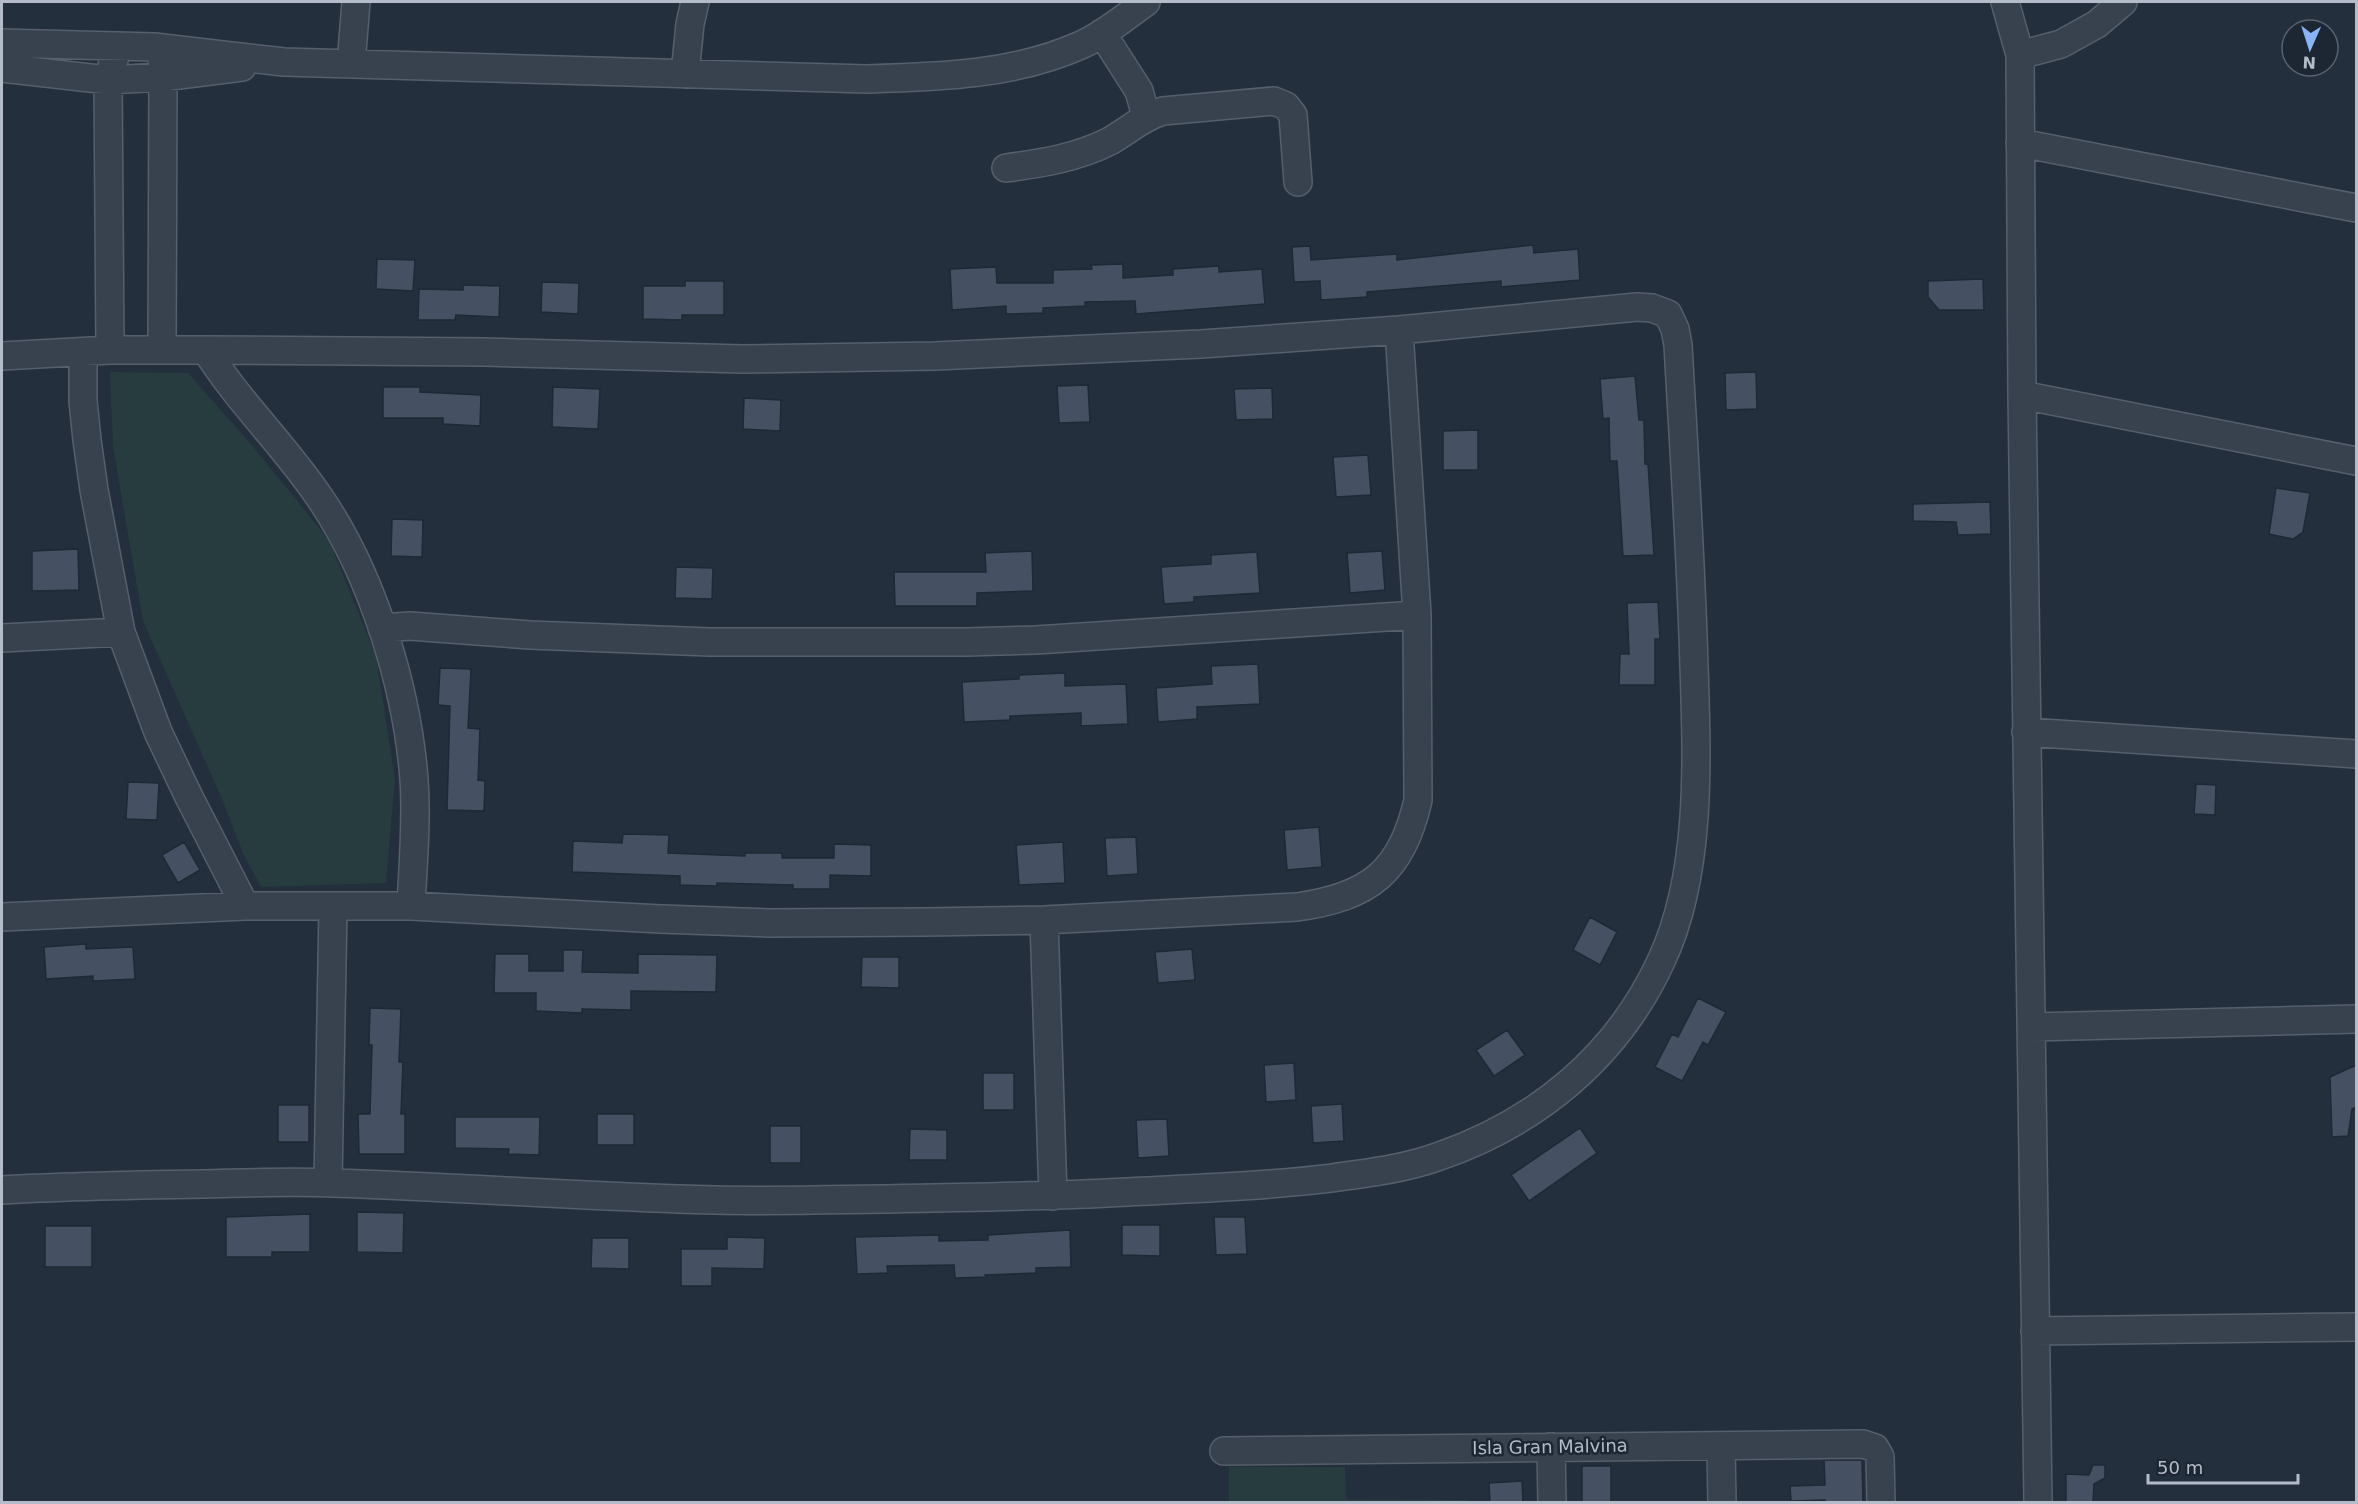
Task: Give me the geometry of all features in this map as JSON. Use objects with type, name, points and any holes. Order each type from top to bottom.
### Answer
[{"type":"street","points":[[351,64],[356,2]]},
{"type":"street","points":[[685,74],[690,24],[695,2]]},
{"type":"street","points":[[2,43],[154,47],[284,62],[867,79],[925,77],[991,71],[1047,57],[1080,45],[1102,33],[1146,2]]},
{"type":"street","points":[[2005,2],[2020,55],[2026,732],[2038,1503]]},
{"type":"street","points":[[2020,55],[2061,44],[2097,24],[2123,2]]},
{"type":"street","points":[[1102,33],[1139,91],[1146,116]]},
{"type":"street","points":[[110,350],[108,80],[118,46]]},
{"type":"street","points":[[154,47],[162,56],[163,77],[162,350]]},
{"type":"street","points":[[2,68],[108,80],[163,77],[284,62]]},
{"type":"street","points":[[1006,168],[1064,159],[1086,152],[1111,140],[1146,116],[1163,111],[1274,101],[1286,106],[1293,115],[1298,182]]},
{"type":"street","points":[[2020,143],[2356,208]]},
{"type":"street","points":[[2,356],[110,350],[484,352],[743,359],[935,356],[1190,344],[1399,330],[1636,307],[1652,308],[1668,314],[1675,329],[1678,345],[1692,600],[1696,727],[1695,802],[1680,909],[1664,957],[1641,999],[1594,1062],[1563,1089],[1518,1121],[1433,1159],[1374,1172],[1300,1182],[1053,1196],[682,1200],[328,1182],[57,1186],[2,1190]]},
{"type":"street","points":[[2,917],[245,906],[333,908],[411,906],[661,920],[770,923],[1044,920],[1297,908],[1325,904],[1369,885],[1389,868],[1402,850],[1412,828],[1418,800],[1417,615],[1399,330]]},
{"type":"street","points":[[206,350],[230,385],[324,503],[357,565],[382,628],[396,680],[411,757],[415,796],[411,906]]},
{"type":"street","points":[[83,352],[83,401],[87,440],[94,490],[121,632],[158,732],[245,906]]},
{"type":"street","points":[[2022,395],[2356,461]]},
{"type":"street","points":[[382,628],[410,627],[530,635],[709,642],[966,642],[1036,640],[1417,615]]},
{"type":"street","points":[[2,638],[121,632]]},
{"type":"street","points":[[2026,732],[2356,754]]},
{"type":"street","points":[[328,1182],[333,908]]},
{"type":"street","points":[[1044,920],[1053,1196]]},
{"type":"street","points":[[2031,1027],[2356,1019]]},
{"type":"street","points":[[2035,1331],[2356,1326]]},
{"type":"street","name":"Isla Gran Malvina","points":[[1224,1451],[1863,1444],[1875,1448],[1880,1457],[1881,1503]]},
{"type":"street","points":[[1721,1446],[1722,1503]]},
{"type":"street","points":[[1551,1447],[1552,1503]]},
{"type":"green space","points":[[110,372],[188,373],[250,443],[329,540],[376,656],[395,779],[386,883],[261,887],[243,853],[222,799],[143,621],[113,446]]},
{"type":"green space","points":[[1229,1467],[1345,1467],[1346,1499],[1469,1500],[1469,1502],[1229,1502]]},
{"type":"building","points":[[1533,245],[1534,253],[1578,249],[1580,280],[1501,287],[1501,281],[1367,292],[1367,297],[1321,300],[1320,281],[1294,282],[1292,247],[1310,246],[1311,260],[1397,254],[1397,260]]},
{"type":"building","points":[[377,259],[415,260],[413,291],[376,289]]},
{"type":"building","points":[[1123,264],[1123,278],[1173,275],[1173,269],[1219,266],[1219,272],[1262,269],[1265,304],[1136,314],[1135,301],[1085,302],[1085,306],[1043,308],[1043,313],[1006,314],[1006,306],[952,310],[950,269],[996,267],[997,283],[1053,283],[1053,270],[1092,269],[1091,265]]},
{"type":"building","points":[[1983,279],[1984,310],[1939,310],[1928,297],[1928,281]]},
{"type":"building","points":[[685,281],[724,281],[724,315],[682,315],[682,320],[643,319],[643,286],[685,286]]},
{"type":"building","points":[[542,282],[579,283],[578,314],[541,312]]},
{"type":"building","points":[[463,285],[500,286],[499,317],[456,315],[455,320],[418,320],[419,289],[463,290]]},
{"type":"building","points":[[1756,372],[1757,409],[1726,410],[1725,373]]},
{"type":"building","points":[[1635,376],[1639,420],[1644,420],[1645,464],[1648,464],[1654,555],[1623,556],[1617,461],[1610,461],[1609,418],[1603,419],[1600,379]]},
{"type":"building","points":[[1088,385],[1090,422],[1059,423],[1057,386]]},
{"type":"building","points":[[383,387],[420,387],[420,392],[481,395],[480,426],[443,424],[443,418],[383,418]]},
{"type":"building","points":[[553,387],[600,389],[598,429],[552,427]]},
{"type":"building","points":[[1272,388],[1273,419],[1236,420],[1234,389]]},
{"type":"building","points":[[744,398],[781,400],[780,431],[743,429]]},
{"type":"building","points":[[1478,430],[1478,470],[1443,470],[1443,431]]},
{"type":"building","points":[[1368,455],[1371,495],[1336,497],[1333,457]]},
{"type":"building","points":[[2276,488],[2310,493],[2303,532],[2293,539],[2269,534]]},
{"type":"building","points":[[1990,502],[1991,534],[1958,535],[1956,522],[1913,521],[1913,504]]},
{"type":"building","points":[[392,519],[423,520],[422,557],[391,556]]},
{"type":"building","points":[[78,549],[79,590],[32,591],[32,551]]},
{"type":"building","points":[[1032,551],[1033,591],[977,593],[977,606],[895,606],[894,572],[986,572],[985,553]]},
{"type":"building","points":[[1382,551],[1385,590],[1350,593],[1347,553]]},
{"type":"building","points":[[1257,552],[1260,593],[1194,597],[1194,602],[1164,604],[1161,567],[1211,564],[1211,555]]},
{"type":"building","points":[[676,567],[713,568],[712,599],[675,598]]},
{"type":"building","points":[[1658,602],[1660,639],[1655,639],[1655,685],[1619,685],[1620,654],[1629,654],[1627,603]]},
{"type":"building","points":[[1258,664],[1260,704],[1197,707],[1197,719],[1158,722],[1156,688],[1212,684],[1211,666]]},
{"type":"building","points":[[440,668],[471,669],[468,728],[480,729],[478,780],[485,781],[484,811],[447,810],[450,706],[438,705]]},
{"type":"building","points":[[1065,673],[1065,686],[1126,684],[1128,724],[1081,726],[1081,713],[1010,716],[1010,720],[964,722],[962,682],[1019,679],[1019,675]]},
{"type":"building","points":[[128,782],[159,783],[157,820],[126,819]]},
{"type":"building","points":[[2196,784],[2216,785],[2215,815],[2194,814]]},
{"type":"building","points":[[1319,827],[1322,867],[1287,870],[1284,830]]},
{"type":"building","points":[[623,834],[669,835],[668,853],[745,856],[745,853],[782,853],[782,858],[834,858],[834,844],[871,845],[871,876],[830,875],[830,889],[793,889],[793,885],[717,883],[717,886],[680,885],[680,876],[572,872],[573,841],[622,843]]},
{"type":"building","points":[[1136,837],[1138,874],[1107,876],[1105,838]]},
{"type":"building","points":[[184,842],[200,870],[178,883],[162,855]]},
{"type":"building","points":[[1063,842],[1065,883],[1019,885],[1016,845]]},
{"type":"building","points":[[1590,917],[1617,932],[1600,965],[1573,950]]},
{"type":"building","points":[[86,944],[86,949],[133,947],[135,979],[93,981],[93,976],[46,979],[44,947]]},
{"type":"building","points":[[1192,949],[1195,980],[1158,983],[1155,952]]},
{"type":"building","points":[[563,950],[583,950],[582,972],[638,973],[638,954],[717,955],[716,992],[631,991],[631,1010],[582,1009],[582,1013],[536,1011],[536,993],[494,993],[495,954],[529,954],[529,971],[563,971]]},
{"type":"building","points":[[862,957],[899,957],[899,988],[861,987]]},
{"type":"building","points":[[1698,998],[1726,1012],[1708,1045],[1703,1042],[1682,1081],[1655,1067],[1672,1034],[1678,1037]]},
{"type":"building","points":[[370,1008],[401,1009],[399,1062],[403,1062],[401,1114],[405,1114],[405,1154],[359,1154],[358,1114],[370,1114],[372,1045],[369,1045]]},
{"type":"building","points":[[1507,1030],[1525,1055],[1494,1076],[1476,1050]]},
{"type":"building","points":[[1294,1063],[1296,1100],[1266,1102],[1264,1065]]},
{"type":"building","points":[[2356,1065],[2356,1107],[2352,1109],[2348,1136],[2332,1137],[2330,1077]]},
{"type":"building","points":[[983,1073],[1014,1073],[1014,1110],[983,1110]]},
{"type":"building","points":[[1342,1104],[1344,1141],[1313,1143],[1311,1106]]},
{"type":"building","points":[[278,1105],[309,1105],[309,1142],[278,1142]]},
{"type":"building","points":[[597,1114],[634,1114],[634,1145],[597,1145]]},
{"type":"building","points":[[455,1117],[540,1117],[539,1155],[508,1154],[509,1149],[455,1148]]},
{"type":"building","points":[[1167,1119],[1169,1156],[1138,1158],[1136,1120]]},
{"type":"building","points":[[770,1126],[801,1126],[801,1163],[770,1163]]},
{"type":"building","points":[[1580,1128],[1597,1153],[1529,1201],[1511,1175]]},
{"type":"building","points":[[910,1129],[947,1130],[947,1160],[909,1160]]},
{"type":"building","points":[[357,1212],[404,1213],[403,1253],[357,1252]]},
{"type":"building","points":[[310,1214],[310,1252],[272,1252],[272,1257],[226,1257],[226,1217]]},
{"type":"building","points":[[1214,1217],[1245,1217],[1247,1254],[1216,1255]]},
{"type":"building","points":[[1122,1225],[1160,1225],[1160,1256],[1122,1255]]},
{"type":"building","points":[[45,1226],[92,1226],[92,1267],[45,1267]]},
{"type":"building","points":[[1070,1230],[1071,1267],[1036,1268],[1036,1273],[985,1275],[986,1277],[955,1278],[954,1265],[887,1266],[888,1273],[857,1274],[855,1237],[939,1235],[939,1241],[988,1240],[988,1235]]},
{"type":"building","points":[[727,1237],[765,1238],[764,1269],[712,1268],[712,1286],[681,1286],[681,1249],[727,1249]]},
{"type":"building","points":[[592,1238],[629,1238],[629,1269],[591,1268]]},
{"type":"building","points":[[1824,1460],[1862,1460],[1863,1503],[1832,1503],[1825,1500],[1791,1501],[1790,1486],[1825,1485]]},
{"type":"building","points":[[2093,1465],[2105,1465],[2105,1478],[2094,1484],[2093,1503],[2066,1503],[2066,1474],[2089,1475]]},
{"type":"building","points":[[1582,1466],[1611,1466],[1611,1503],[1582,1503]]},
{"type":"building","points":[[1522,1481],[1523,1503],[1490,1503],[1489,1483]]}]
